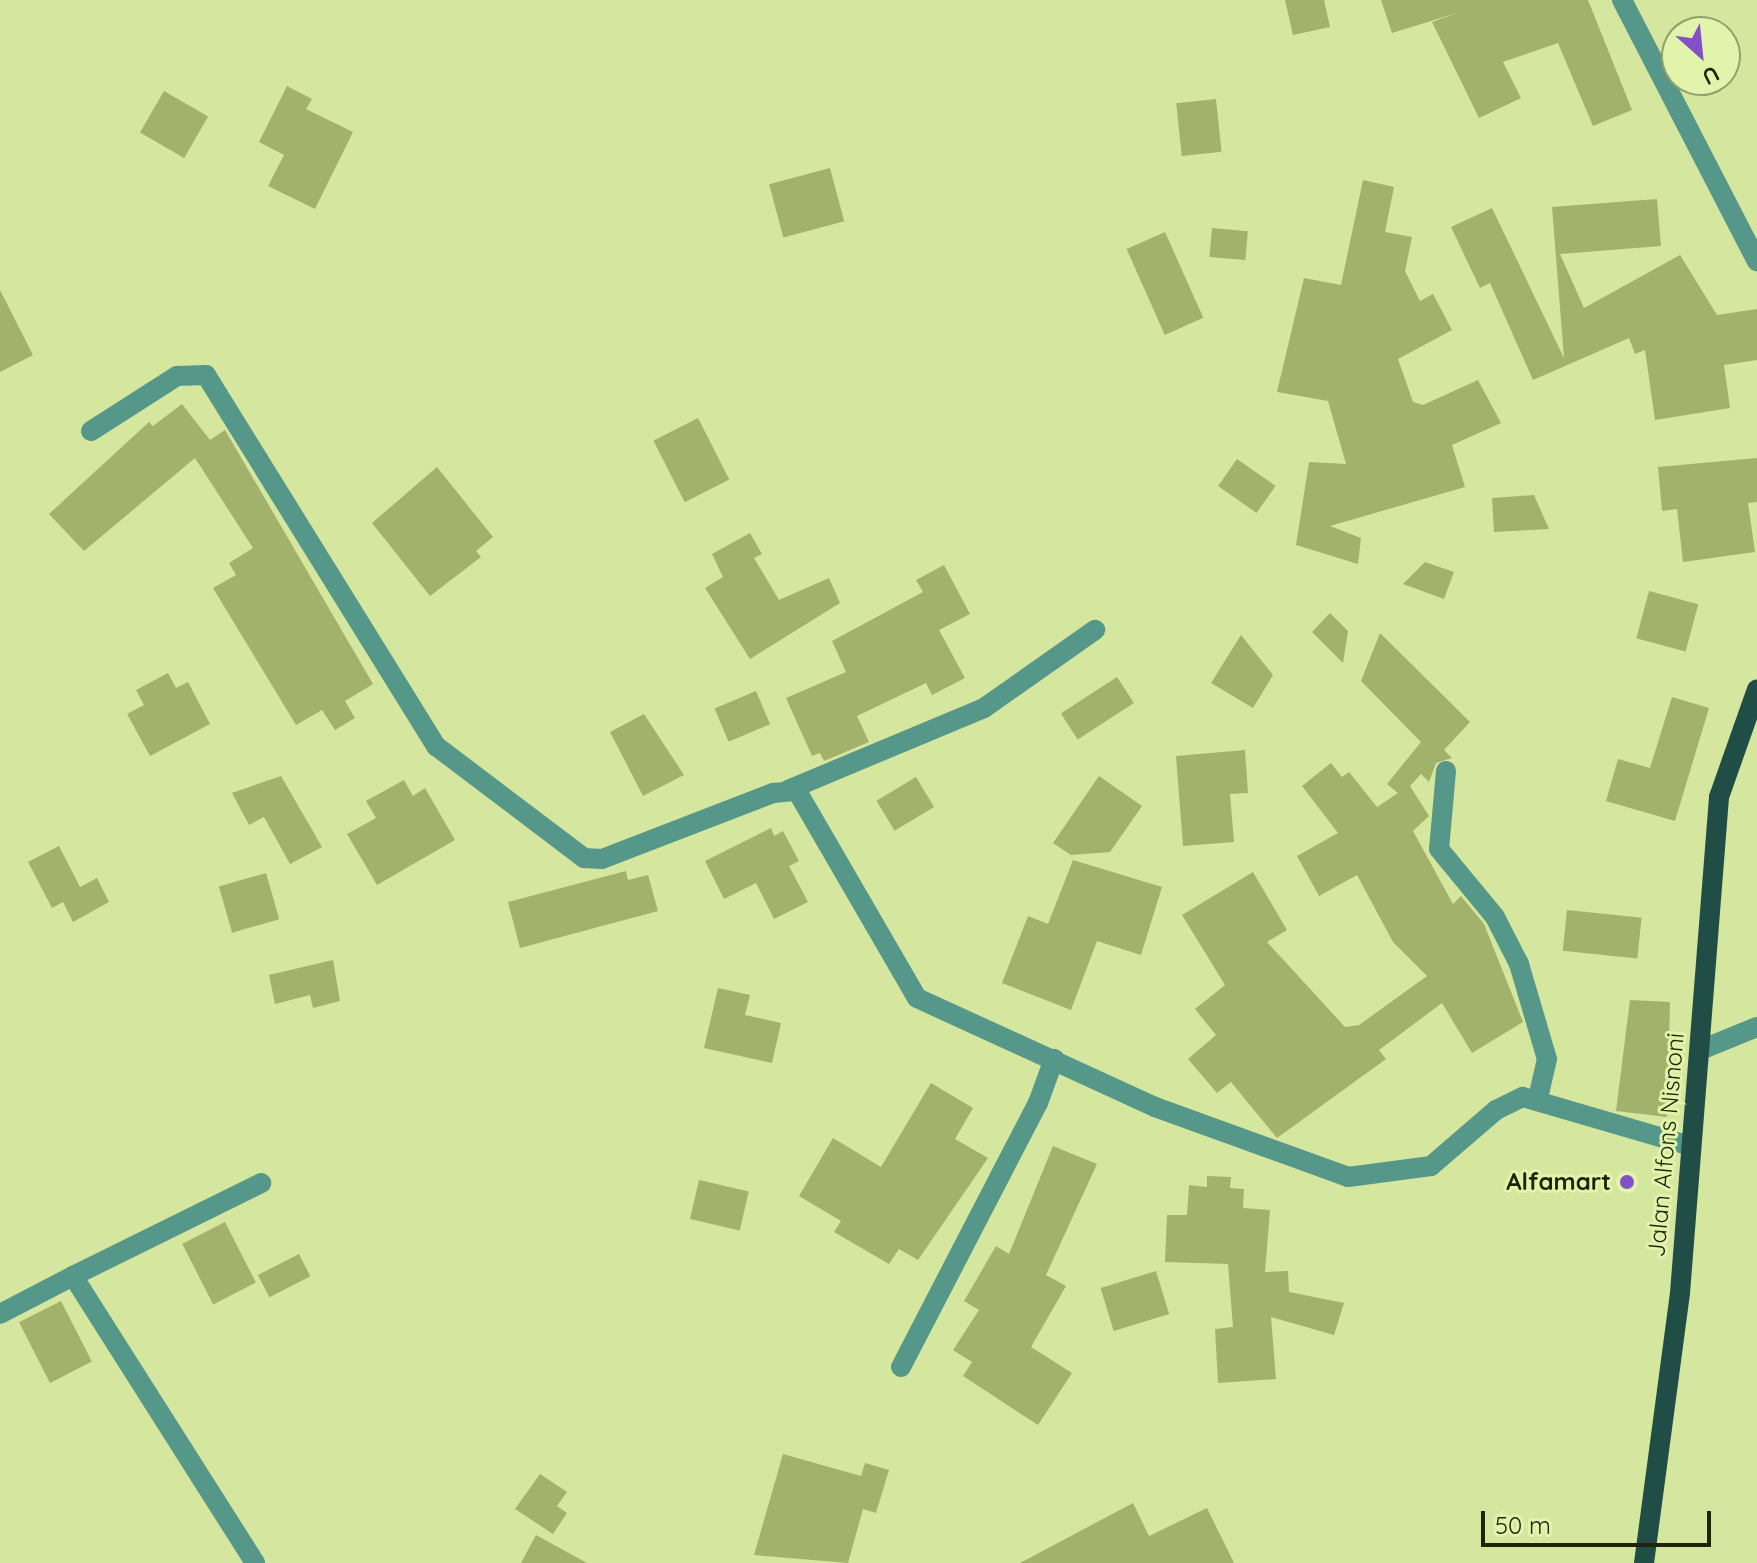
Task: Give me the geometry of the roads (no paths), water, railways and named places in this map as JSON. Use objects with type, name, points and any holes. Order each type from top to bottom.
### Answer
[{"type":"main road","name":"Jalan Alfons Nisnoni","points":[[1644,1563],[1680,1293],[1687,1145],[1703,1049],[1719,797],[1757,689]]},
{"type":"street","points":[[1622,0],[1757,261]]},
{"type":"street","points":[[91,431],[177,376],[206,375],[436,746],[584,858],[602,859],[788,790],[984,708],[1095,630]]},
{"type":"street","points":[[1446,771],[1439,849],[1495,917],[1519,964],[1547,1059],[1538,1097]]},
{"type":"street","points":[[788,790],[802,796],[887,957],[917,998],[1155,1107],[1348,1177],[1431,1166],[1496,1110],[1538,1097],[1628,1133],[1687,1145]]},
{"type":"street","points":[[1703,1049],[1757,1027]]},
{"type":"street","points":[[901,1367],[1038,1103],[1054,1059]]},
{"type":"street","points":[[0,1314],[261,1183]]},
{"type":"street","points":[[73,1276],[255,1563]]},
{"type":"place","name":"Alfamart","points":[[1627,1182]]}]
